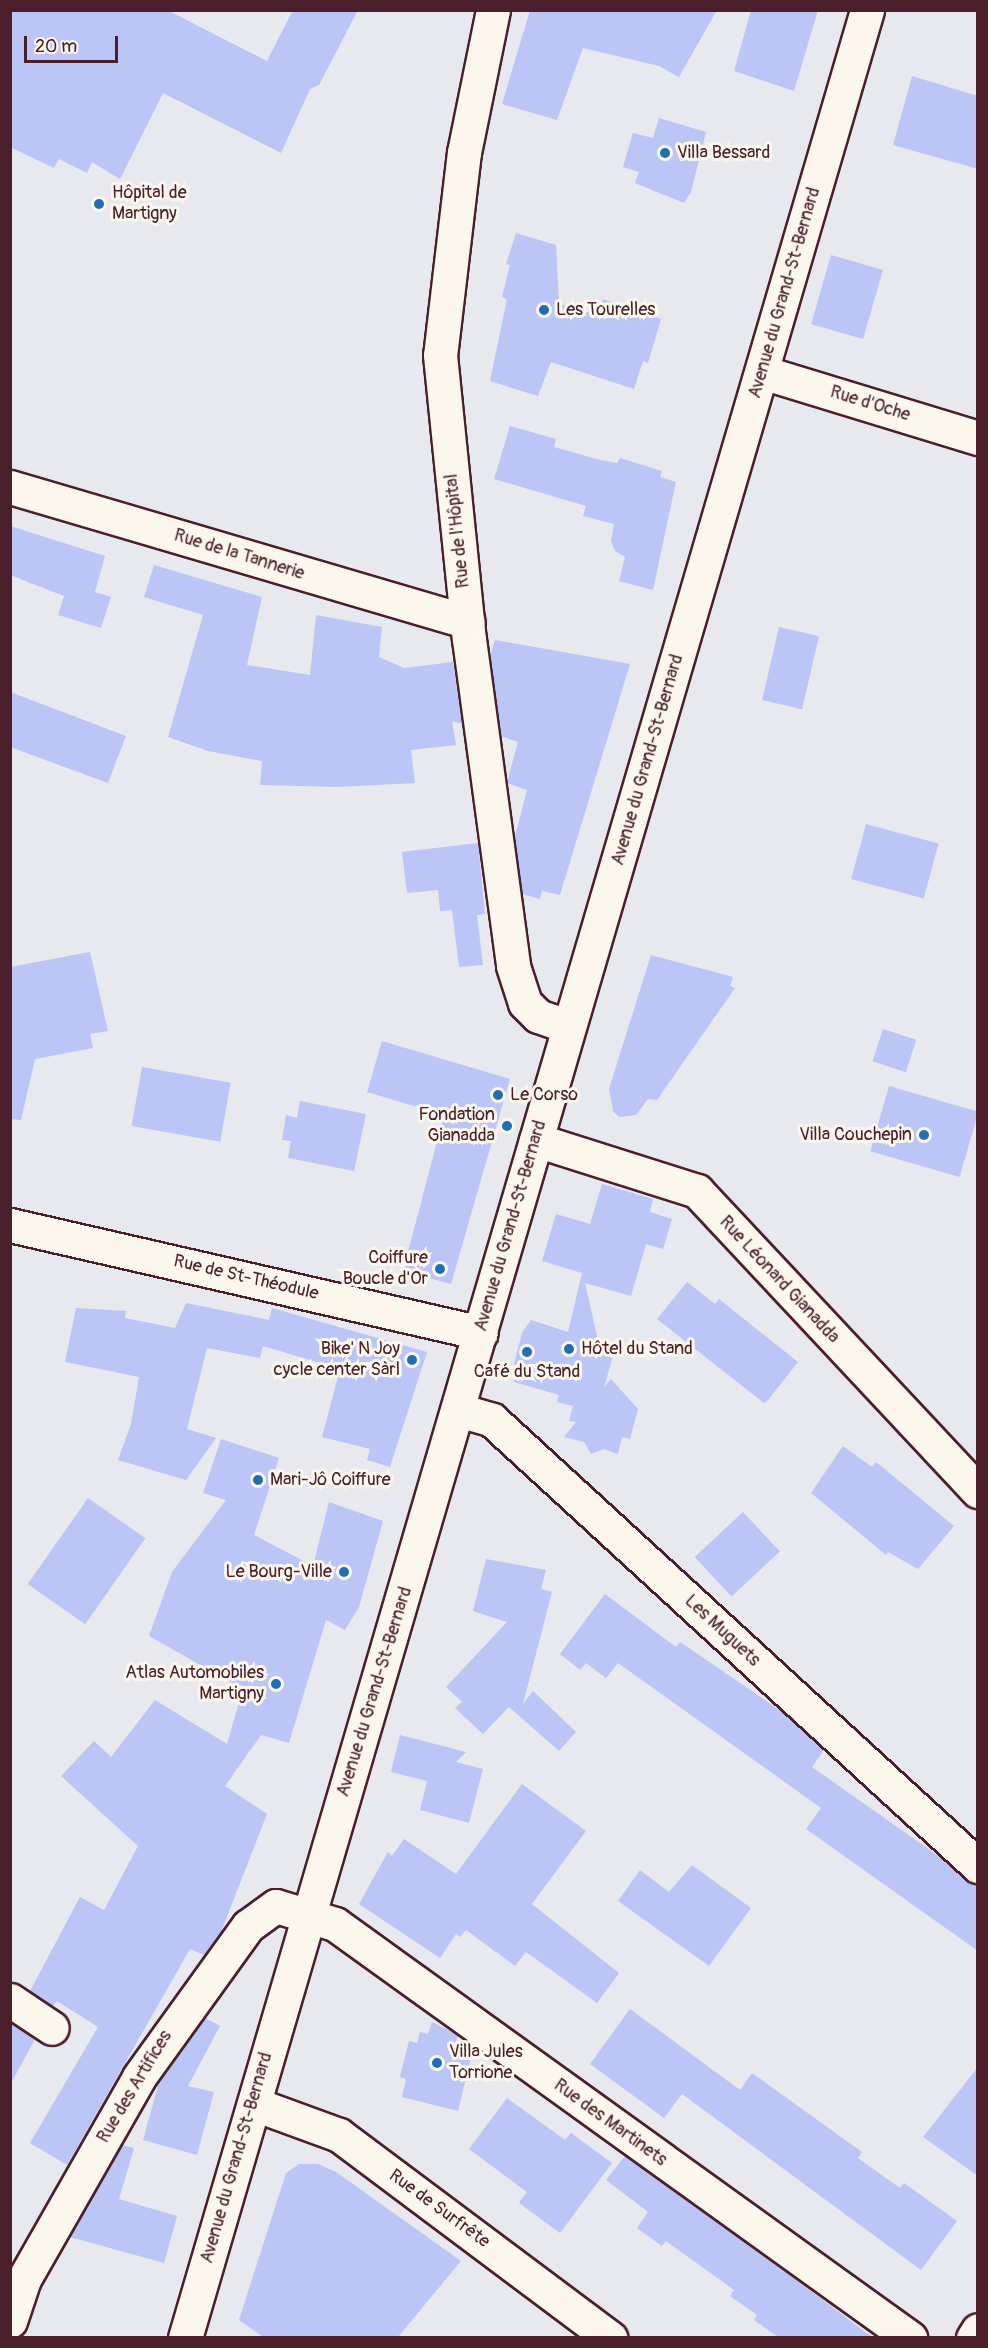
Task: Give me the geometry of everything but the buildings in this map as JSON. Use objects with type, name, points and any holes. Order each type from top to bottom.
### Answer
[{"type":"street","name":"Rue de l'Hôpital","points":[[493,10],[464,152],[440,355],[468,622],[517,987],[538,1016],[567,1026]]},
{"type":"street","name":"Avenue du Grand-St-Bernard","points":[[185,2337],[308,1912],[481,1333],[567,1026],[762,372],[867,10]]},
{"type":"street","name":"Rue d'Oche","points":[[762,372],[978,438]]},
{"type":"street","name":"Rue de la Tannerie","points":[[10,487],[468,622]]},
{"type":"street","name":"Rue Léonard Gianadda","points":[[536,1140],[697,1191],[978,1491]]},
{"type":"street","name":"Rue de St-Théodule","points":[[10,1225],[481,1333]]},
{"type":"street","name":"Les Muguets","points":[[458,1410],[492,1420],[978,1866]]},
{"type":"street","name":"Rue des Artifices","points":[[10,2320],[24,2279],[139,2077],[183,2011],[262,1912],[276,1906],[308,1912]]},
{"type":"street","name":"Rue des Martinets","points":[[308,1912],[335,1924],[910,2337]]},
{"type":"street","points":[[10,2000],[52,2028]]},
{"type":"street","name":"Rue de Surfrête","points":[[254,2104],[339,2135],[610,2337]]},
{"type":"street","points":[[973,2337],[978,2330]]},
{"type":"place","name":"Villa Bessard","points":[[665,153]]},
{"type":"place","name":"Hôpital de Martigny","points":[[99,204]]},
{"type":"place","name":"Les Tourelles","points":[[544,310]]},
{"type":"place","name":"Le Corso","points":[[498,1095]]},
{"type":"place","name":"Fondation Gianadda","points":[[507,1126]]},
{"type":"place","name":"Villa Couchepin","points":[[924,1135]]},
{"type":"place","name":"Coiffure Boucle d'Or","points":[[440,1269]]},
{"type":"place","name":"Hôtel du Stand","points":[[569,1349]]},
{"type":"place","name":"Café du Stand","points":[[527,1352]]},
{"type":"place","name":"Bike' N Joy cycle center Sàrl","points":[[412,1360]]},
{"type":"place","name":"Mari-Jô Coiffure","points":[[258,1480]]},
{"type":"place","name":"Le Bourg-Ville","points":[[344,1572]]},
{"type":"place","name":"Atlas Automobiles Martigny","points":[[276,1684]]},
{"type":"place","name":"Villa Jules Torrione","points":[[437,2063]]}]
